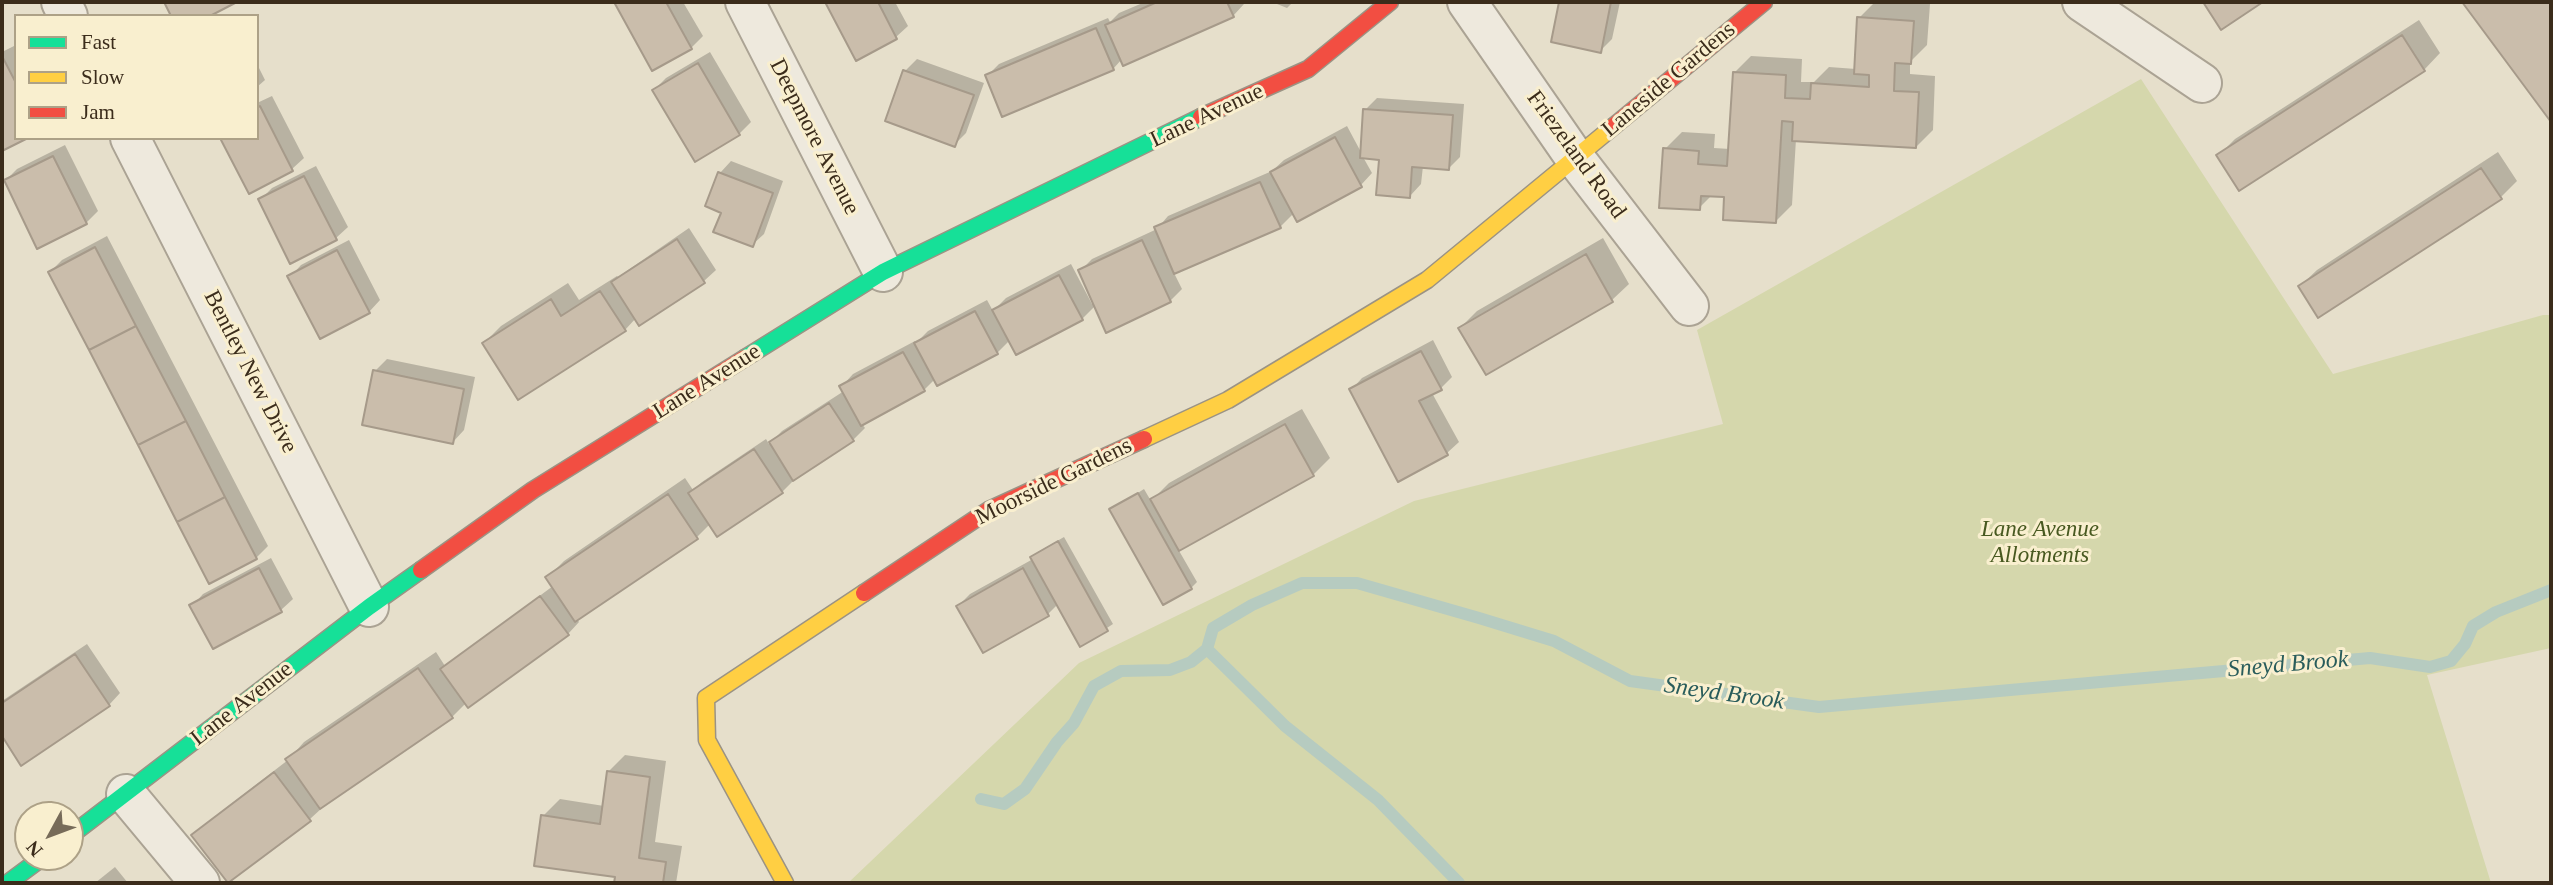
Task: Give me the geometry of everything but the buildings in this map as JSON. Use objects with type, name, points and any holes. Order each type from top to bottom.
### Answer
[{"type":"street","name":"Deepmore Avenue","points":[[745,2],[884,272]]},
{"type":"street","name":"Lane Avenue","points":[[84,826],[369,607],[533,490],[884,272],[1197,119],[1308,69],[1390,2]]},
{"type":"street","name":"Friezeland Road","points":[[1467,2],[1575,158],[1689,306]]},
{"type":"street","name":"Laneside Gardens","points":[[1575,158],[1764,2]]},
{"type":"street","points":[[2082,2],[2202,83]]},
{"type":"street","name":"Bentley New Drive","points":[[131,140],[369,607]]},
{"type":"street","name":"Moorside Gardens","points":[[785,883],[707,740],[706,698],[989,510],[1228,400],[1426,280],[1575,158]]},
{"type":"street","points":[[126,794],[200,883]]},
{"type":"street","points":[[8,883],[24,871]]},
{"type":"green space","name":"Lane Avenue Allotments","points":[[2141,79],[2333,374],[2551,315],[2551,648],[2427,675],[2491,883],[848,883],[1079,663],[1414,501],[1723,424],[1697,330]]},
{"type":"waterway","name":"Sneyd Brook","points":[[981,799],[1004,804],[1025,789],[1057,742],[1074,723],[1094,686],[1121,671],[1170,670],[1191,662],[1207,649],[1213,628],[1252,605],[1302,583],[1357,583],[1479,618],[1554,641],[1630,681],[1819,707],[2370,658],[2430,667],[2451,661],[2465,644],[2473,626],[2496,612],[2551,590]]},
{"type":"waterway","points":[[1207,649],[1285,726],[1378,800],[1459,883]]},
{"type":"traffic: fast","points":[[745,358],[883,272],[1201,117]]},
{"type":"traffic: fast","points":[[84,825],[421,570]]},
{"type":"traffic: fast","points":[[8,883],[24,871]]},
{"type":"traffic: slow","points":[[1144,439],[1228,400],[1427,280],[1614,126]]},
{"type":"traffic: slow","points":[[785,883],[707,740],[706,698],[864,593]]},
{"type":"traffic: jam","points":[[1201,117],[1308,69],[1390,2]]},
{"type":"traffic: jam","points":[[1614,126],[1764,2]]},
{"type":"traffic: jam","points":[[421,570],[533,490],[745,358]]},
{"type":"traffic: jam","points":[[864,593],[989,510],[1144,439]]}]
